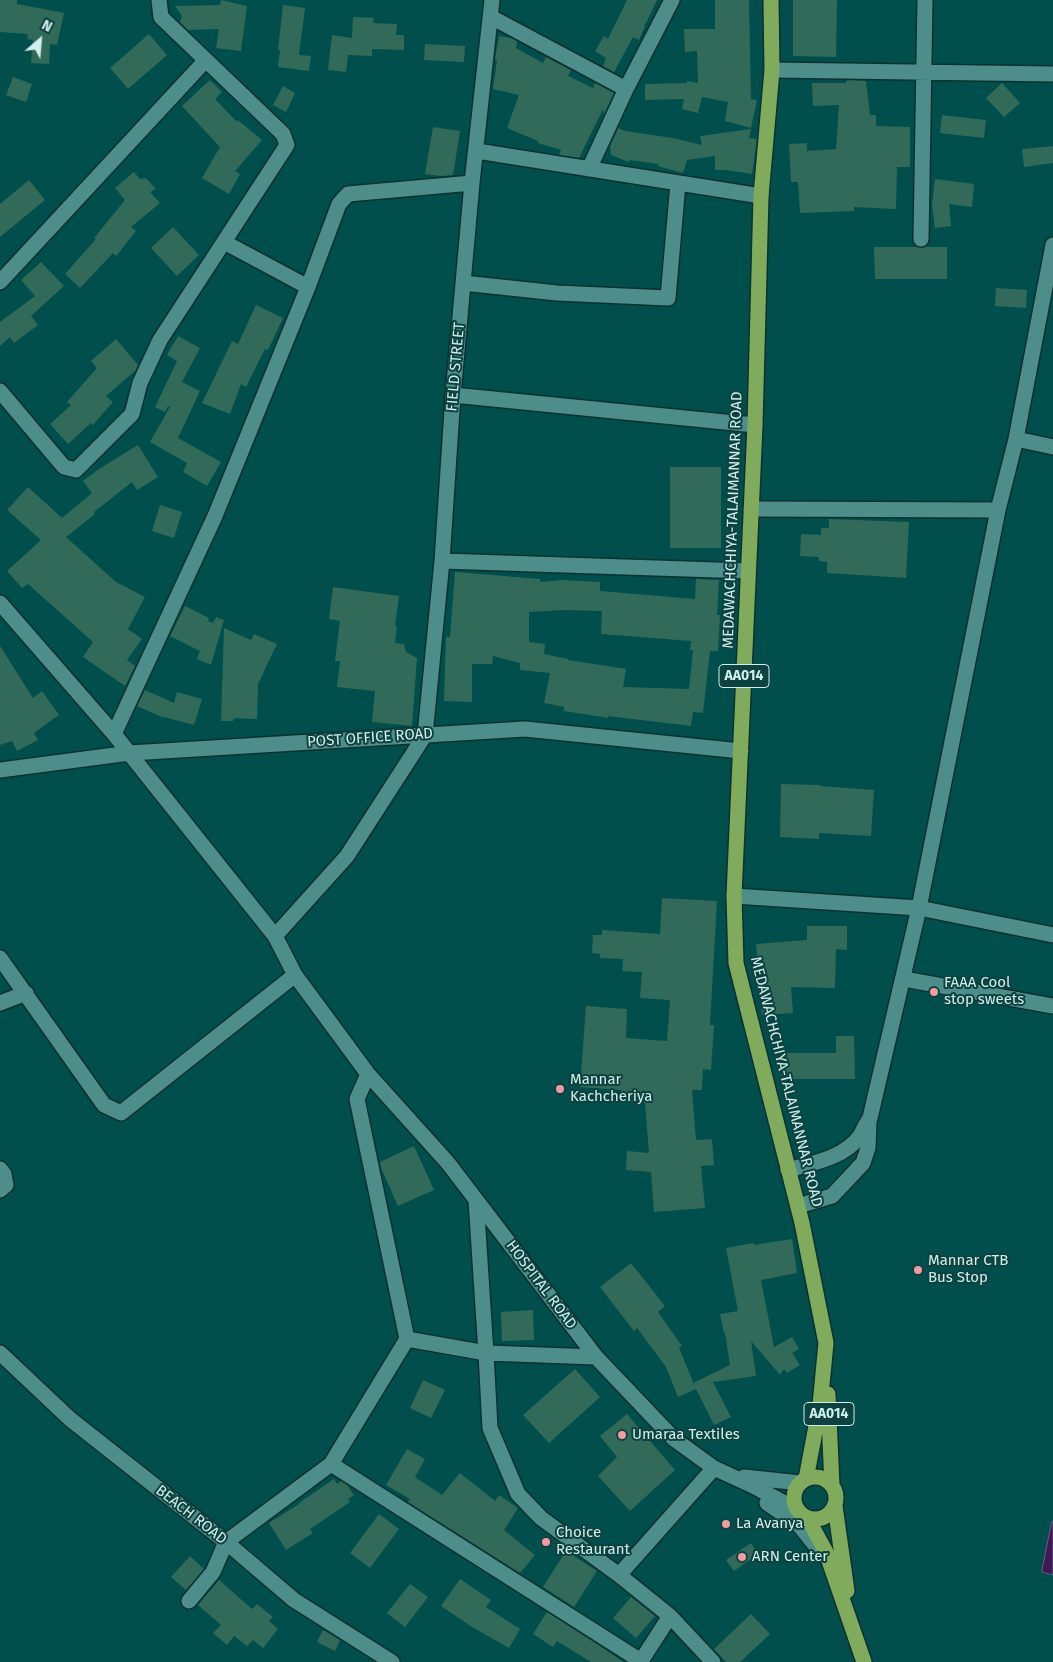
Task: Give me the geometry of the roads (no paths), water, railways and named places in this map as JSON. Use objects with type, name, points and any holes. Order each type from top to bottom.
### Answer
[{"type":"highway","name":"MEDAWACHCHIYA-TALAIMANNAR ROAD","points":[[771,0],[772,70],[761,196],[755,425],[734,896],[736,963],[798,1206],[826,1343],[820,1406],[803,1481]]},
{"type":"highway","name":"AA014","points":[[826,1343],[832,1486]]},
{"type":"highway","points":[[835,1506],[832,1512],[824,1518],[817,1520],[808,1519],[796,1509],[794,1494],[803,1481],[813,1477],[820,1478],[832,1486],[836,1492],[835,1506],[852,1630]]},
{"type":"highway","points":[[808,1519],[826,1552],[864,1662]]},
{"type":"street","points":[[0,392],[64,467],[76,470],[132,414],[140,382],[160,340],[287,145],[283,134],[161,17],[159,0]]},
{"type":"street","name":"FIELD STREET","points":[[425,735],[442,561],[453,395],[472,183],[477,152],[492,0]]},
{"type":"street","points":[[589,169],[626,89],[672,0]]},
{"type":"street","points":[[921,239],[925,0]]},
{"type":"street","points":[[491,17],[626,89]]},
{"type":"street","points":[[0,282],[206,61]]},
{"type":"street","points":[[772,70],[1053,74]]},
{"type":"street","points":[[477,152],[761,196]]},
{"type":"street","points":[[114,734],[215,516],[340,204],[348,194],[472,183]]},
{"type":"street","points":[[463,283],[557,293],[668,298],[678,183]]},
{"type":"street","points":[[224,242],[308,287]]},
{"type":"street","points":[[798,1206],[832,1196],[863,1163],[868,1148],[870,1118],[920,908],[998,510],[1016,439],[1053,244]]},
{"type":"street","points":[[453,395],[755,425]]},
{"type":"street","points":[[1016,439],[1053,447]]},
{"type":"street","points":[[751,509],[998,510]]},
{"type":"street","points":[[442,561],[747,572]]},
{"type":"street","name":"HOSPITAL ROAD","points":[[0,602],[130,753],[275,936],[295,975],[368,1074],[448,1163],[596,1357],[674,1439],[714,1468],[796,1509]]},
{"type":"street","name":"POST OFFICE ROAD","points":[[0,770],[130,753],[525,729],[741,751]]},
{"type":"street","points":[[275,936],[347,856],[425,735]]},
{"type":"street","points":[[734,896],[920,908],[1053,936]]},
{"type":"street","points":[[0,958],[104,1105],[121,1113],[295,975]]},
{"type":"street","points":[[904,980],[1053,1006]]},
{"type":"street","points":[[0,1003],[26,994]]},
{"type":"street","points":[[189,1601],[213,1572],[226,1542],[331,1464],[407,1340],[356,1099],[368,1074]]},
{"type":"street","points":[[788,1170],[824,1160],[842,1152],[859,1138],[870,1118]]},
{"type":"street","points":[[0,1169],[4,1174],[6,1185],[0,1190]]},
{"type":"street","points":[[476,1200],[490,1428],[518,1494],[540,1518],[619,1575],[670,1616],[713,1662]]},
{"type":"street","points":[[407,1340],[486,1353],[596,1357]]},
{"type":"street","name":"BEACH ROAD","points":[[0,1353],[70,1419],[226,1542],[294,1600],[392,1662]]},
{"type":"street","points":[[331,1464],[642,1662],[670,1616]]},
{"type":"street","points":[[619,1575],[714,1468]]},
{"type":"street","points":[[733,1476],[803,1481]]},
{"type":"street","name":"HOSPITAL ROAD","points":[[733,1476],[755,1495],[799,1525],[832,1569]]},
{"type":"place","name":"FAAA Cool stop sweets","points":[[934,992]]},
{"type":"place","name":"Mannar Kachcheriya","points":[[560,1089]]},
{"type":"place","name":"Mannar CTB Bus Stop","points":[[918,1270]]},
{"type":"place","name":"Umaraa Textiles","points":[[622,1435]]},
{"type":"place","name":"La Avanya","points":[[726,1524]]},
{"type":"place","name":"Choice Restaurant","points":[[546,1542]]},
{"type":"place","name":"ARN Center","points":[[742,1557]]}]
